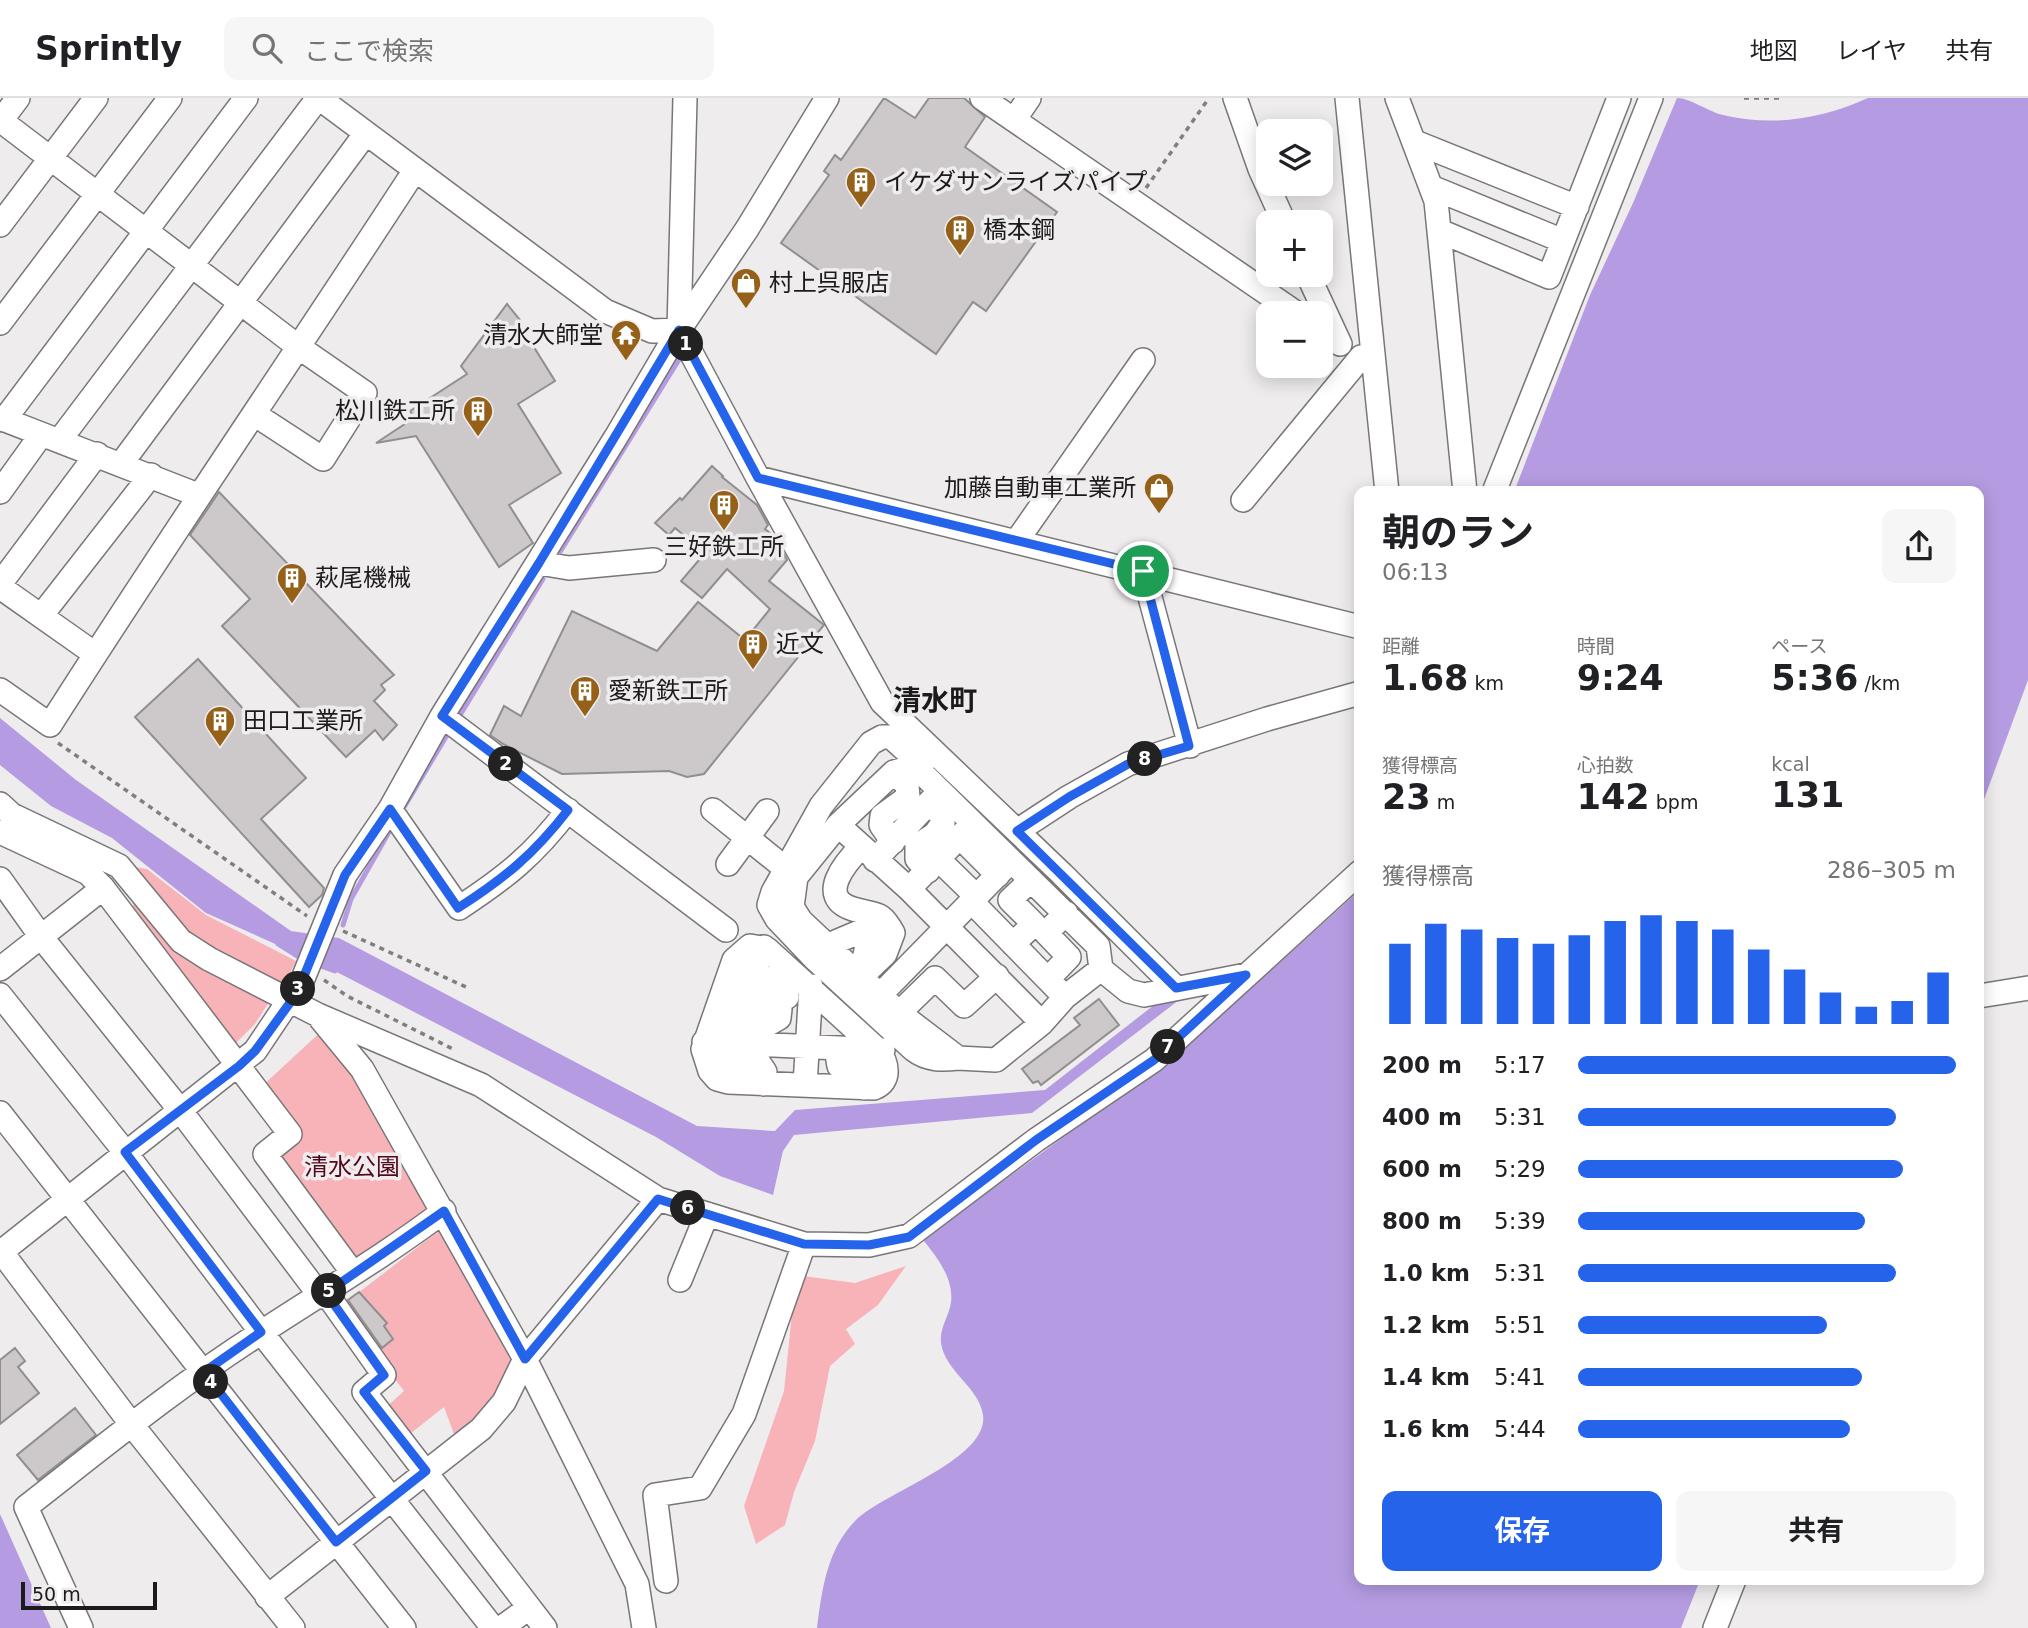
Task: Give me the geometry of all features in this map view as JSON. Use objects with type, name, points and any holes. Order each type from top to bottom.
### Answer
[{"type":"street","points":[[18,98],[0,121],[194,265],[300,348],[365,393],[323,459],[254,414]]},
{"type":"street","points":[[0,225],[96,98]]},
{"type":"street","points":[[0,323],[170,98]]},
{"type":"street","points":[[198,495],[2,419],[246,98]]},
{"type":"street","points":[[0,492],[50,438],[194,265],[318,98],[605,312],[652,331],[679,330]]},
{"type":"street","points":[[685,98],[679,330],[758,478],[882,702],[1176,988]]},
{"type":"street","points":[[280,1624],[267,1597],[132,1425],[1,1251],[239,1066],[255,1051],[292,1000],[345,875],[390,809],[442,716],[539,563],[679,330],[747,229],[827,98]]},
{"type":"street","points":[[982,98],[1278,301]]},
{"type":"street","points":[[1014,120],[1029,98]]},
{"type":"street","points":[[1235,98],[1260,169],[1279,210]]},
{"type":"street","points":[[1347,98],[1368,358],[1386,486]]},
{"type":"street","points":[[1397,98],[1436,201],[1464,486]]},
{"type":"street","points":[[1496,486],[1651,98]]},
{"type":"street","points":[[1440,231],[1549,277],[1616,99]]},
{"type":"street","points":[[121,464],[366,133]]},
{"type":"street","points":[[1415,142],[1577,207]]},
{"type":"street","points":[[0,690],[50,725],[198,495],[300,348],[415,170]]},
{"type":"street","points":[[1432,187],[1563,241]]},
{"type":"street","points":[[1333,338],[1368,358]]},
{"type":"street","points":[[1243,500],[1368,358]]},
{"type":"street","points":[[1016,542],[1143,360]]},
{"type":"street","points":[[95,654],[0,586],[97,454]]},
{"type":"street","points":[[41,616],[151,475]]},
{"type":"street","points":[[758,478],[1143,571],[1354,625]]},
{"type":"street","points":[[539,563],[569,568],[654,559]]},
{"type":"street","points":[[1143,571],[1189,746]]},
{"type":"street","points":[[1017,831],[1069,797],[1128,764],[1267,719],[1354,695]]},
{"type":"street","points":[[442,716],[726,930]]},
{"type":"street","points":[[958,1058],[879,996],[826,946],[793,910],[791,873],[821,806],[871,743],[882,737],[891,737],[920,764],[935,797],[943,822],[935,834],[917,846],[917,859],[934,865],[974,899],[1013,944],[1066,997]]},
{"type":"street","points":[[923,775],[908,768],[894,772],[838,825],[771,896],[769,905],[774,916],[815,959],[923,1057],[996,1060],[1042,1024],[1066,997],[1101,969]]},
{"type":"street","points":[[893,842],[884,830],[882,816],[908,796],[907,785],[894,772]]},
{"type":"street","points":[[860,978],[885,954],[893,933],[886,920],[877,914],[848,907],[836,892],[835,879],[840,868],[893,842],[935,797]]},
{"type":"street","points":[[935,797],[1004,868],[1031,880],[1066,913],[1098,946],[1101,969],[1128,991],[1144,995],[1246,975]]},
{"type":"street","points":[[0,804],[12,815],[119,866],[181,941],[209,959],[318,1015],[481,1085],[658,1199],[804,1244],[869,1245],[909,1237],[1036,1140],[1154,1060],[1354,877]]},
{"type":"street","points":[[390,809],[458,908],[505,878],[547,837],[568,810]]},
{"type":"street","points":[[713,810],[791,873]]},
{"type":"street","points":[[728,864],[767,811]]},
{"type":"street","points":[[838,825],[909,889],[1042,1024]]},
{"type":"street","points":[[909,889],[966,831]]},
{"type":"street","points":[[0,832],[88,873],[103,888],[290,1134],[265,1154],[353,1273]]},
{"type":"street","points":[[879,996],[1004,868]]},
{"type":"street","points":[[0,879],[42,938],[180,1110],[384,1375],[364,1392],[545,1628]]},
{"type":"street","points":[[1013,944],[1034,923],[1010,901],[1031,880]]},
{"type":"street","points":[[0,969],[103,888]]},
{"type":"street","points":[[1048,979],[1069,957],[1046,933],[1066,913]]},
{"type":"street","points":[[826,946],[871,928],[860,978]]},
{"type":"street","points":[[725,1043],[734,960],[750,946],[764,947],[811,986],[878,1049],[884,1058],[886,1077],[881,1085],[864,1087],[728,1082],[717,1079],[706,1062],[754,1018],[765,1026],[773,1022],[780,1013],[779,1003]]},
{"type":"street","points":[[764,947],[772,978],[765,986],[765,993],[790,1008],[810,1013]]},
{"type":"street","points":[[899,1013],[935,978],[964,1006],[997,976]]},
{"type":"street","points":[[784,1084],[809,1047],[811,986]]},
{"type":"street","points":[[1984,995],[2028,988]]},
{"type":"street","points":[[0,996],[125,1152],[261,1332],[394,1499],[492,1628]]},
{"type":"street","points":[[318,1015],[362,1069],[525,1359],[637,1584],[644,1628]]},
{"type":"street","points":[[725,1043],[914,1050]]},
{"type":"street","points":[[782,1045],[784,1084]]},
{"type":"street","points":[[836,1048],[839,1066],[863,1067],[864,1087]]},
{"type":"street","points":[[0,1113],[404,1628]]},
{"type":"street","points":[[267,1597],[481,1429],[504,1402],[525,1359],[658,1199]]},
{"type":"street","points":[[81,1628],[26,1507],[204,1372],[261,1332],[324,1295],[444,1211]]},
{"type":"street","points":[[680,1280],[707,1214]]},
{"type":"street","points":[[666,1581],[655,1495],[701,1488],[732,1436],[744,1414],[804,1244]]},
{"type":"street","points":[[1715,1628],[1732,1585]]},
{"type":"street","points":[[501,1628],[529,1608]]},
{"type":"path","points":[[1135,204],[1209,98]]},
{"type":"path","points":[[1744,98],[1782,98]]},
{"type":"path","points":[[50,725],[59,746],[306,916],[466,986]]},
{"type":"green space","points":[[122,865],[147,869],[206,915],[296,961],[283,987],[180,930]]},
{"type":"green space","points":[[137,901],[271,999],[255,1024],[234,1045],[129,910]]},
{"type":"green space","name":"清水公園","points":[[327,1026],[438,1200],[427,1220],[354,1269],[271,1156],[300,1135],[260,1088]]},
{"type":"green space","points":[[445,1226],[517,1358],[479,1420],[455,1437],[444,1407],[406,1437],[383,1410],[404,1391],[340,1307]]},
{"type":"green space","points":[[906,1266],[878,1305],[846,1329],[855,1344],[830,1366],[815,1441],[794,1492],[785,1525],[756,1544],[744,1506],[784,1391],[796,1275],[855,1283]]},
{"type":"shaded area","points":[[1677,98],[1723,115],[1742,119],[1779,120],[1815,116],[1868,98],[2028,98],[2028,680],[1984,799],[1984,486],[1516,486],[1590,295],[1633,203]]},
{"type":"shaded area","points":[[0,718],[76,780],[291,931],[339,938],[697,1126],[775,1131],[795,1110],[1045,1090],[1163,998],[1179,1000],[1032,1113],[794,1135],[783,1151],[773,1195],[720,1176],[656,1137],[329,968],[206,913],[112,838],[51,806],[0,765]]},
{"type":"shaded area","points":[[1354,895],[1354,1585],[1698,1585],[1681,1628],[817,1628],[828,1570],[846,1531],[870,1509],[953,1460],[970,1446],[980,1431],[983,1415],[980,1405],[951,1366],[942,1348],[942,1330],[951,1302],[950,1285],[939,1261],[923,1240],[1085,1121],[1157,1073]]},
{"type":"shaded area","points":[[0,1514],[51,1628],[0,1628]]},
{"type":"building","points":[[884,98],[915,118],[929,98],[964,98],[985,117],[965,147],[1057,212],[986,311],[973,302],[936,354],[781,243],[829,175],[824,171],[835,155],[841,160]]},
{"type":"building","name":"松川鉄工所","points":[[507,304],[520,320],[519,323],[555,381],[518,404],[561,473],[509,505],[533,543],[499,567],[416,436],[376,443],[414,418],[410,411],[467,374],[461,366]]},
{"type":"building","points":[[712,466],[757,505],[768,525],[765,529],[775,537],[787,560],[769,581],[824,625],[704,774],[687,777],[669,771],[562,774],[490,735],[504,706],[521,716],[572,611],[657,651],[698,602],[745,640],[770,609],[727,569],[702,598],[681,581],[705,553],[675,528],[669,535],[655,523],[680,498],[682,500]]},
{"type":"building","name":"萩尾機械","points":[[219,492],[394,675],[381,685],[385,690],[374,701],[397,725],[383,740],[375,730],[346,757],[222,626],[250,599],[190,535]]},
{"type":"building","name":"田口工業所","points":[[198,659],[306,778],[261,819],[324,888],[322,895],[309,907],[135,717]]},
{"type":"building","points":[[1099,999],[1119,1025],[1041,1085],[1038,1081],[1033,1083],[1022,1069],[1080,1025],[1074,1018]]},
{"type":"building","points":[[359,1292],[387,1323],[384,1326],[393,1339],[382,1348],[348,1300]]},
{"type":"building","points":[[15,1348],[25,1361],[18,1367],[39,1393],[0,1424],[0,1360]]},
{"type":"building","points":[[75,1408],[96,1435],[38,1480],[17,1455]]},
{"type":"waterway","points":[[560,552],[680,358]]},
{"type":"waterway","points":[[457,720],[543,579]]},
{"type":"waterway","points":[[403,809],[450,730]]},
{"type":"waterway","points":[[343,925],[351,899],[393,825]]},
{"type":"waterway","points":[[278,944],[305,961]]},
{"type":"waterway","points":[[315,964],[335,971]]},
{"type":"place","name":"イケダサンライズパイプ","points":[[861,209]]},
{"type":"place","name":"橋本鋼","points":[[960,257]]},
{"type":"place","name":"村上呉服店","points":[[746,310]]},
{"type":"place","name":"清水大師堂","points":[[626,362]]},
{"type":"place","name":"松川鉄工所","points":[[478,438]]},
{"type":"place","name":"加藤自動車工業所","points":[[1159,515]]},
{"type":"place","name":"三好鉄工所","points":[[724,532]]},
{"type":"place","name":"萩尾機械","points":[[292,605]]},
{"type":"place","name":"近文","points":[[753,671]]},
{"type":"place","name":"愛新鉄工所","points":[[585,718]]},
{"type":"place","name":"田口工業所","points":[[220,748]]},
{"type":"district","name":"清水町","points":[[935,700]]},
{"type":"route","points":[[679,330],[758,478],[1143,571],[1189,746],[1128,764],[1069,797],[1017,831],[1176,988],[1246,975],[1154,1060],[1036,1140],[909,1237],[869,1245],[804,1244],[658,1199],[525,1359],[444,1211],[326,1293],[384,1375],[364,1392],[426,1471],[394,1499],[336,1542],[204,1372],[261,1332],[125,1152],[255,1051],[292,1000],[345,875],[390,809],[458,908],[505,878],[547,837],[568,810],[442,716],[539,563],[679,330]]}]
